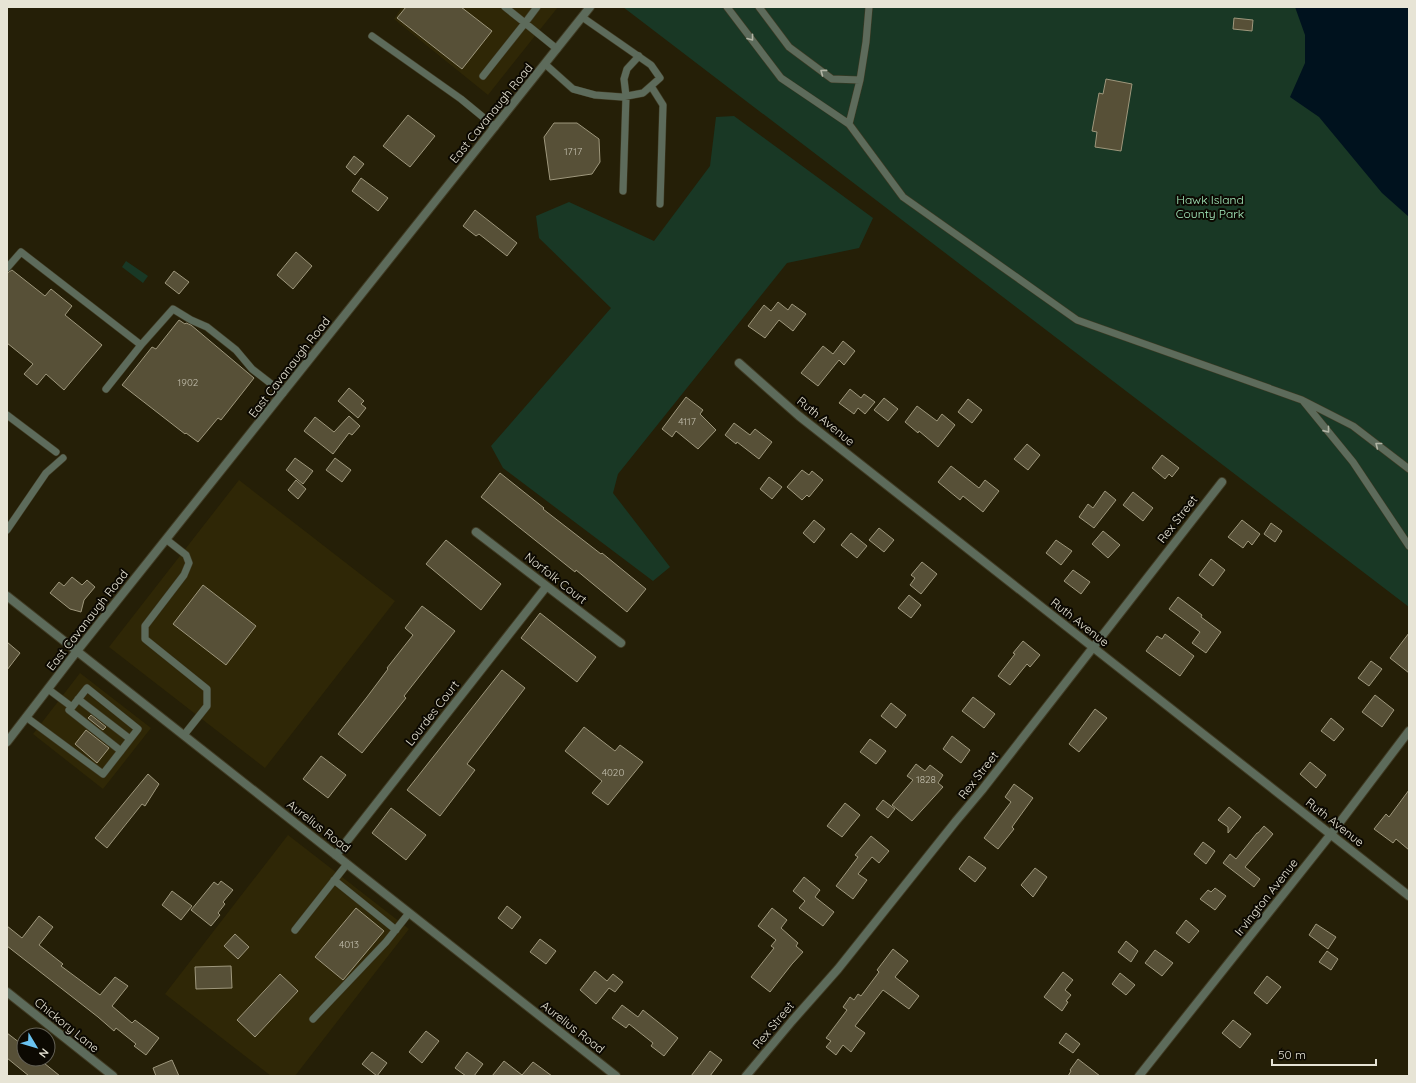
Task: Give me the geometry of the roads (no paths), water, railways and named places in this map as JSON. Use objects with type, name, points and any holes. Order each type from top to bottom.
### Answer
[{"type":"street","name":"East Cavanaugh Road","points":[[7,742],[77,651],[167,540],[590,7]]},
{"type":"street","name":"Ruth Avenue","points":[[739,363],[804,420],[1409,896]]},
{"type":"street","name":"Rex Street","points":[[746,1076],[838,969],[982,790],[1222,482]]},
{"type":"street","name":"Norfolk Court","points":[[476,532],[621,643]]},
{"type":"street","name":"Lourdes Court","points":[[336,855],[546,586]]},
{"type":"street","name":"Aurelius Road","points":[[7,596],[410,913],[612,1075]]},
{"type":"street","name":"Irvington Avenue","points":[[1139,1076],[1331,834],[1409,731]]},
{"type":"street","name":"Chickory Lane","points":[[7,992],[113,1076]]},
{"type":"lane","points":[[505,7],[557,49]]},
{"type":"lane","points":[[482,76],[537,7]]},
{"type":"lane","points":[[727,7],[781,78],[849,124],[903,197],[1076,320],[1302,400],[1354,426],[1409,469]]},
{"type":"lane","points":[[759,7],[789,46],[832,79],[860,80]]},
{"type":"lane","points":[[849,124],[860,80],[866,42],[869,7]]},
{"type":"lane","points":[[545,64],[573,88],[595,95],[626,96],[643,93],[660,78],[651,65],[582,17]]},
{"type":"lane","points":[[372,36],[461,99],[495,127]]},
{"type":"lane","points":[[623,190],[626,96],[624,79],[627,69],[639,56]]},
{"type":"lane","points":[[651,86],[663,105],[660,204]]},
{"type":"lane","points":[[7,268],[21,252],[141,345]]},
{"type":"lane","points":[[106,389],[141,345],[173,309],[191,320],[207,327],[236,350],[252,369],[283,394]]},
{"type":"lane","points":[[1302,400],[1353,462],[1409,546]]},
{"type":"lane","points":[[7,415],[56,452]]},
{"type":"lane","points":[[7,530],[46,473],[63,458]]},
{"type":"lane","points":[[167,540],[186,555],[188,563],[184,575],[145,626],[145,639],[207,689],[207,706],[184,735]]},
{"type":"lane","points":[[26,717],[103,774],[121,751],[130,739],[138,729],[87,688],[69,710],[121,751]]},
{"type":"lane","points":[[48,689],[72,707]]},
{"type":"lane","points":[[78,699],[130,739]]},
{"type":"lane","points":[[295,930],[348,864]]},
{"type":"lane","points":[[334,880],[396,930]]},
{"type":"lane","points":[[313,1019],[410,913]]},
{"type":"water","points":[[1295,7],[1409,7],[1409,217],[1382,193],[1319,117],[1290,97],[1305,63],[1305,35]]},
{"type":"park label","name":"Hawk Island County Park","points":[[1210,206]]}]
